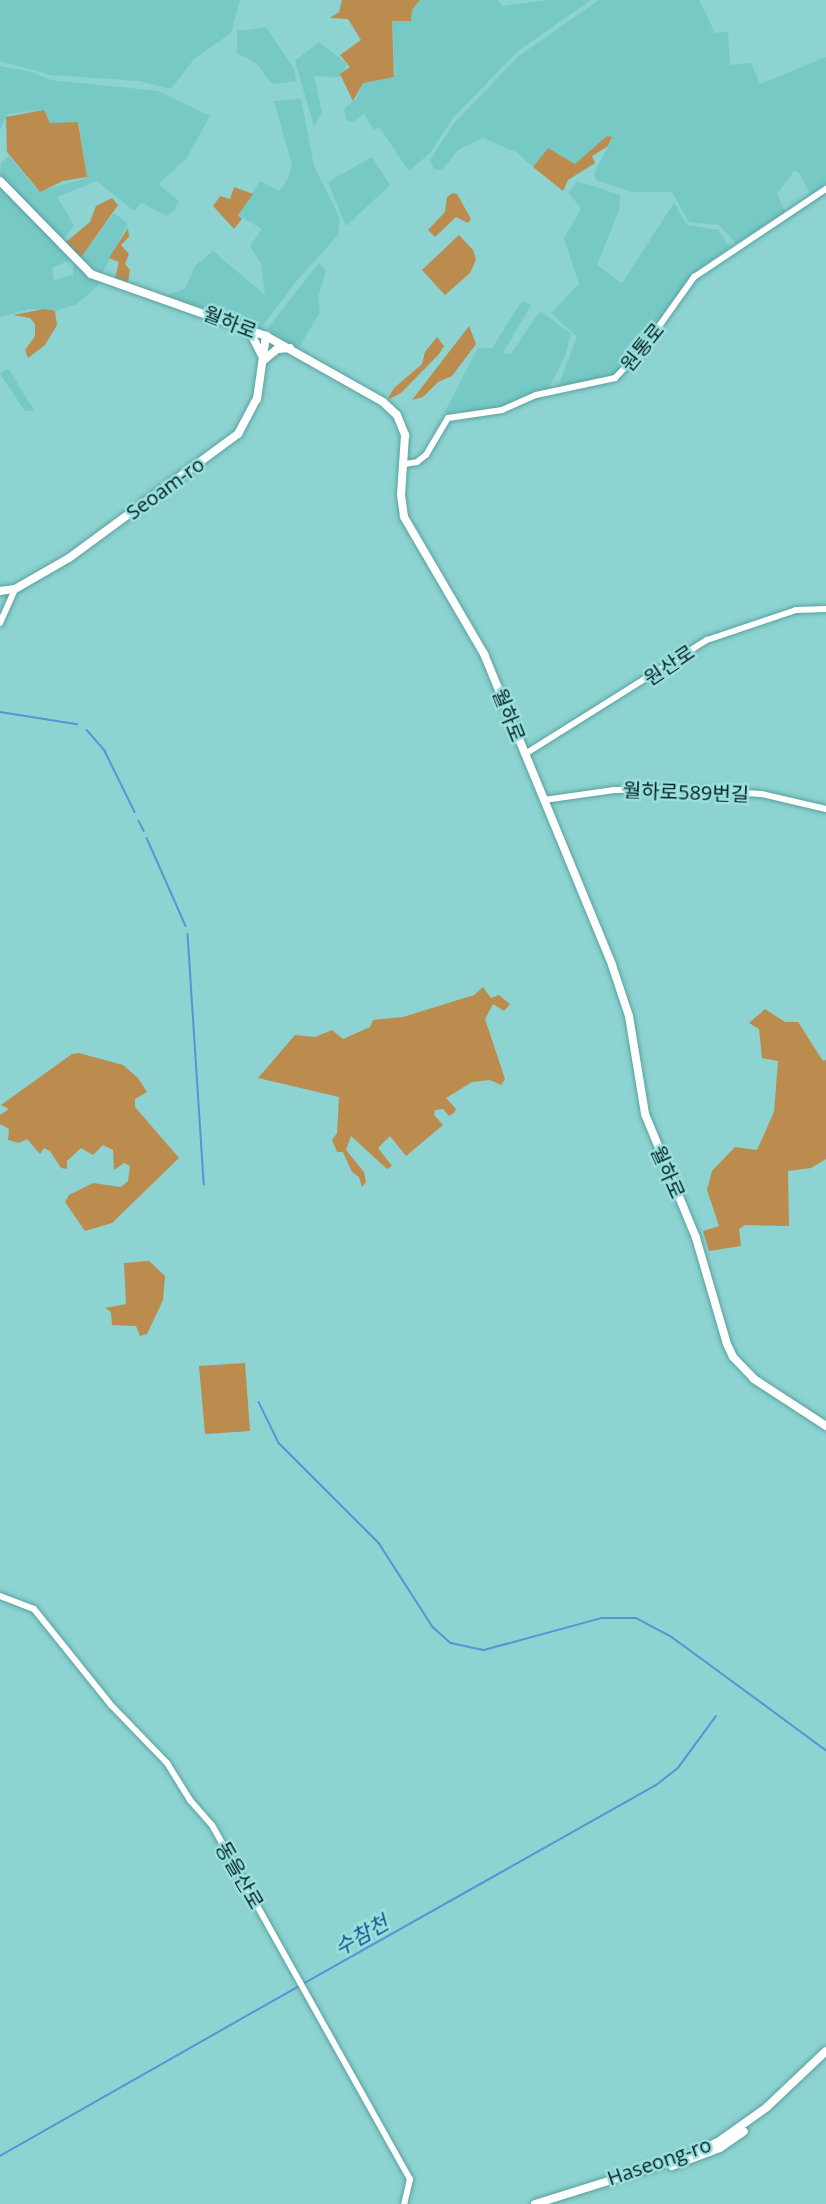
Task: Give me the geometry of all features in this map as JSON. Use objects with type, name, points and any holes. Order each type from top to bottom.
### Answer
[{"type":"street","name":"월하로","points":[[0,181],[91,274],[246,327],[266,336],[394,411],[405,435],[404,517],[483,652],[625,1001],[645,1114],[696,1238],[727,1344],[733,1357],[754,1379],[826,1426]]},
{"type":"street","name":"원통로","points":[[405,464],[417,462],[426,455],[448,418],[502,410],[536,395],[615,378],[642,350],[694,277],[826,189]]},
{"type":"street","points":[[246,327],[256,339],[263,361],[273,351],[290,348]]},
{"type":"street","name":"Seoam-ro","points":[[0,591],[15,589],[69,558],[238,434],[257,399],[266,336]]},
{"type":"street","points":[[0,623],[15,589]]},
{"type":"street","name":"원산로","points":[[525,754],[707,640],[796,610],[826,609]]},
{"type":"street","name":"월하로589번길","points":[[544,800],[614,790],[671,789],[762,794],[826,809]]},
{"type":"street","name":"동을산로","points":[[0,1596],[34,1609],[111,1705],[167,1762],[190,1800],[212,1826],[306,1988],[410,2179],[404,2204]]},
{"type":"street","name":"Haseong-ro","points":[[535,2204],[691,2155],[718,2142],[766,2107],[826,2051]]},
{"type":"street","name":"Haseong-ro","points":[[544,2204],[686,2162],[720,2148],[826,2057]]},
{"type":"shaded area","points":[[0,0],[240,0],[231,33],[194,59],[171,89],[139,81],[51,75],[0,61]]},
{"type":"shaded area","points":[[342,0],[420,0],[412,10],[411,21],[392,21],[394,77],[363,83],[353,101],[340,74],[350,67],[340,55],[361,40],[348,19],[330,18],[339,12]]},
{"type":"shaded area","points":[[420,0],[497,0],[503,6],[550,0],[591,0],[518,51],[453,118],[430,153],[409,171],[379,127],[374,130],[364,114],[352,122],[346,120],[344,109],[357,98],[363,83],[395,75],[392,20],[411,20],[412,10]]},
{"type":"shaded area","points":[[599,0],[699,0],[715,33],[728,32],[730,65],[751,63],[760,84],[826,57],[826,186],[811,195],[799,173],[794,171],[777,194],[786,213],[736,243],[719,225],[689,222],[672,192],[632,192],[596,180],[594,173],[612,139],[575,164],[548,148],[533,167],[516,152],[483,138],[458,150],[442,170],[434,169],[430,160],[454,123],[519,56]]},
{"type":"shaded area","points":[[266,27],[294,69],[296,81],[272,84],[256,63],[237,53],[237,31]]},
{"type":"shaded area","points":[[319,42],[347,64],[340,77],[314,76],[322,113],[314,126],[295,61]]},
{"type":"shaded area","points":[[0,66],[32,72],[50,80],[158,91],[210,116],[186,159],[158,184],[179,201],[175,209],[167,216],[142,203],[134,211],[97,181],[57,197],[74,225],[65,237],[57,237],[0,177],[1,163],[9,156],[38,191],[84,179],[87,177],[79,124],[50,123],[42,110],[8,114],[0,129]]},
{"type":"shaded area","points":[[301,99],[314,166],[340,219],[338,235],[297,280],[261,328],[166,295],[185,289],[195,266],[213,251],[265,295],[261,264],[250,246],[262,229],[238,215],[260,181],[279,191],[288,179],[292,165],[274,101]]},
{"type":"shaded area","points":[[44,110],[50,123],[78,122],[87,177],[63,181],[40,192],[7,152],[6,117]]},
{"type":"shaded area","points":[[607,136],[612,137],[608,146],[592,156],[595,163],[568,180],[563,191],[533,167],[548,148],[575,164]]},
{"type":"shaded area","points":[[372,157],[390,185],[346,226],[328,182]]},
{"type":"shaded area","points":[[577,181],[620,195],[619,210],[597,265],[622,283],[674,203],[687,225],[718,230],[730,247],[700,269],[616,375],[557,389],[577,337],[551,313],[579,284],[564,238],[581,209],[569,193]]},
{"type":"shaded area","points":[[0,185],[70,260],[52,268],[54,280],[73,275],[74,264],[101,283],[77,304],[55,311],[30,309],[0,317]]},
{"type":"shaded area","points":[[234,187],[253,194],[238,215],[242,219],[234,229],[213,206],[220,196],[230,199]]},
{"type":"shaded area","points":[[453,193],[457,194],[471,219],[468,223],[456,217],[435,237],[428,230],[445,212],[447,197]]},
{"type":"shaded area","points":[[112,198],[118,205],[80,259],[66,242],[90,222],[96,206]]},
{"type":"shaded area","points":[[114,213],[128,224],[102,274],[80,259]]},
{"type":"shaded area","points":[[128,228],[129,237],[121,245],[129,254],[125,264],[130,270],[128,282],[115,278],[119,262],[109,258]]},
{"type":"shaded area","points":[[459,235],[473,250],[476,260],[470,273],[445,295],[422,270]]},
{"type":"shaded area","points":[[319,263],[326,271],[318,297],[320,312],[298,349],[267,329]]},
{"type":"shaded area","points":[[522,301],[531,305],[503,353],[511,354],[540,311],[571,334],[565,356],[548,389],[502,408],[444,413],[478,348],[492,348]]},
{"type":"shaded area","points":[[45,309],[55,311],[57,325],[45,345],[28,358],[25,350],[35,336],[35,324],[30,318],[13,315]]},
{"type":"shaded area","points":[[469,326],[476,344],[452,376],[438,382],[423,397],[412,400]]},
{"type":"shaded area","points":[[437,337],[444,346],[439,354],[401,393],[387,400],[394,388],[422,364],[425,352]]},
{"type":"shaded area","points":[[6,369],[9,370],[34,410],[25,411],[0,374]]},
{"type":"shaded area","points":[[483,987],[491,998],[499,995],[510,1004],[504,1011],[493,1004],[485,1019],[505,1079],[501,1085],[490,1080],[472,1082],[446,1098],[456,1109],[454,1113],[449,1116],[443,1109],[435,1110],[434,1115],[443,1125],[406,1156],[390,1136],[378,1148],[392,1166],[387,1169],[351,1136],[346,1150],[364,1172],[366,1182],[362,1187],[359,1177],[352,1172],[343,1152],[337,1152],[332,1140],[337,1133],[339,1097],[258,1078],[295,1035],[315,1037],[332,1030],[343,1039],[370,1027],[373,1020],[403,1017],[474,995]]},
{"type":"shaded area","points":[[765,1009],[785,1022],[798,1022],[823,1061],[826,1060],[826,1159],[811,1168],[788,1171],[789,1226],[745,1225],[739,1229],[741,1246],[709,1251],[703,1231],[719,1226],[707,1190],[712,1171],[735,1147],[757,1150],[774,1112],[778,1061],[762,1058],[759,1029],[749,1023]]},
{"type":"shaded area","points":[[79,1053],[123,1065],[138,1078],[147,1092],[135,1099],[135,1107],[179,1158],[112,1223],[85,1231],[65,1202],[69,1195],[93,1183],[121,1187],[128,1181],[130,1166],[124,1163],[114,1170],[113,1150],[103,1145],[93,1155],[81,1148],[67,1161],[67,1169],[61,1168],[50,1151],[44,1148],[40,1154],[27,1139],[19,1143],[8,1140],[9,1129],[0,1124],[0,1115],[9,1109],[1,1105],[72,1054]]},
{"type":"shaded area","points":[[149,1261],[165,1276],[163,1300],[147,1334],[140,1336],[136,1326],[112,1325],[111,1312],[105,1308],[126,1304],[124,1263]]},
{"type":"shaded area","points":[[245,1363],[250,1431],[205,1434],[199,1366]]},
{"type":"waterway","points":[[0,712],[77,724]]},
{"type":"waterway","points":[[87,730],[105,751],[135,812]]},
{"type":"waterway","points":[[139,821],[144,831]]},
{"type":"waterway","points":[[147,838],[186,926]]},
{"type":"waterway","points":[[188,934],[204,1184]]},
{"type":"waterway","points":[[259,1402],[279,1443],[379,1543],[433,1627],[451,1643],[484,1650],[602,1618],[636,1618],[672,1637],[826,1750]]},
{"type":"waterway","name":"수참천","points":[[303,1984],[655,1786],[678,1768],[716,1716]]},
{"type":"waterway","name":"수참천","points":[[0,2156],[299,1986]]}]
